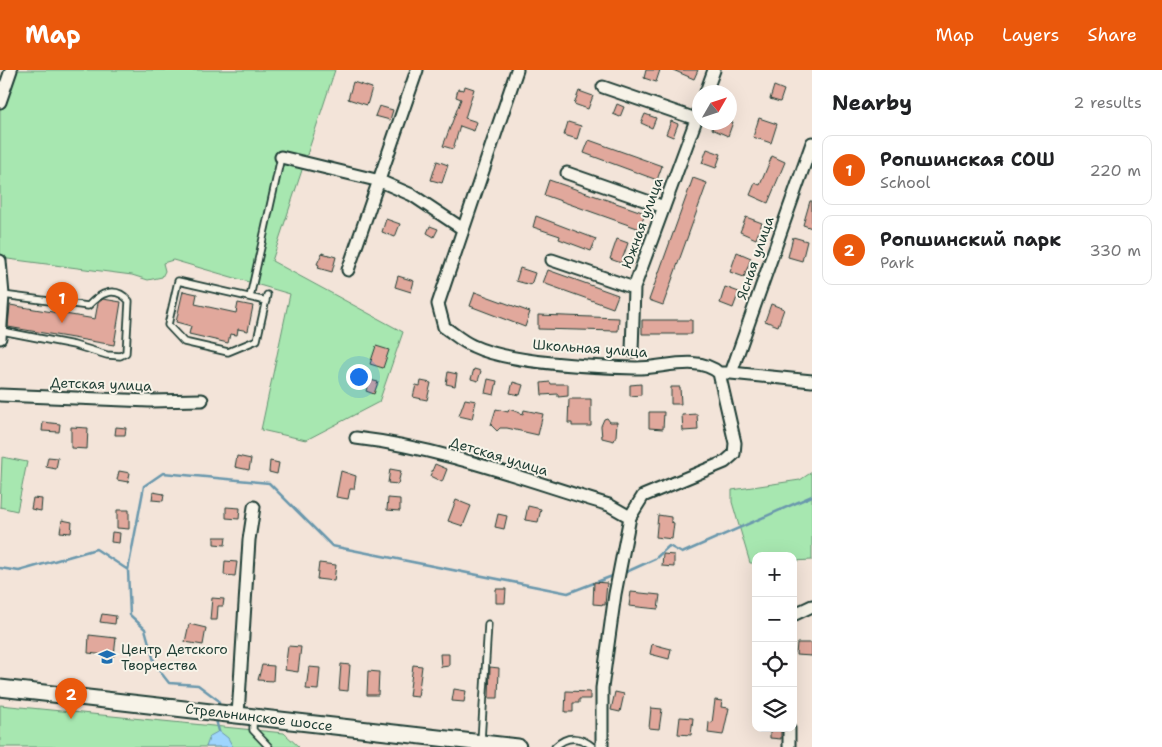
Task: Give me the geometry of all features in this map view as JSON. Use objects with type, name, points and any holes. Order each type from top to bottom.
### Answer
[{"type":"main road","name":"Стрельнинское шоссе","points":[[0,688],[518,747]]},
{"type":"street","points":[[0,102],[11,70]]},
{"type":"street","points":[[348,270],[417,70]]},
{"type":"street","name":"Школьная улица","points":[[517,70],[438,304],[444,328],[473,346],[536,360],[636,369],[694,364],[712,366],[725,373]]},
{"type":"street","points":[[709,85],[714,70]]},
{"type":"street","points":[[603,87],[692,112]]},
{"type":"street","name":"Южная улица","points":[[632,351],[634,288],[692,130]]},
{"type":"street","name":"Ясная улица","points":[[725,373],[812,143]]},
{"type":"street","points":[[281,157],[380,181],[412,194],[463,229]]},
{"type":"street","points":[[567,173],[664,207]]},
{"type":"street","points":[[552,260],[634,288]]},
{"type":"street","points":[[0,261],[3,295],[1,335]]},
{"type":"street","points":[[602,747],[602,688],[615,594],[630,516],[643,496],[725,462],[734,454],[735,443],[725,373],[812,381]]},
{"type":"street","name":"Детская улица","points":[[0,395],[150,401],[202,400]]},
{"type":"street","name":"Детская улица","points":[[356,438],[394,443],[443,455],[609,505],[630,516]]},
{"type":"street","points":[[245,716],[249,540],[254,508]]},
{"type":"street","points":[[797,613],[812,606]]},
{"type":"street","points":[[789,732],[789,747]]},
{"type":"lane","points":[[250,297],[281,157]]},
{"type":"lane","points":[[178,281],[250,297],[266,298],[257,340],[228,352],[184,342],[168,325],[178,281]]},
{"type":"lane","points":[[1,335],[74,345],[107,355],[120,356],[126,353],[129,300],[124,295],[107,292],[101,294],[88,306],[3,295]]},
{"type":"lane","points":[[481,743],[488,624]]},
{"type":"lane","points":[[245,716],[252,730],[269,747]]},
{"type":"lane","points":[[554,747],[567,738],[586,742],[593,747]]},
{"type":"green space","points":[[4,70],[335,70],[272,261],[403,332],[379,402],[306,440],[261,430],[290,294],[173,260],[163,263],[165,271],[162,277],[148,280],[132,275],[0,258],[0,94]]},
{"type":"green space","points":[[2,457],[27,462],[17,511],[0,507]]},
{"type":"green space","points":[[812,472],[812,560],[797,561],[797,552],[752,552],[752,563],[750,563],[732,502],[732,490],[800,480]]},
{"type":"green space","points":[[0,705],[284,733],[299,747],[0,747]]},
{"type":"water","points":[[219,731],[228,738],[233,747],[206,747],[210,736]]},
{"type":"building","points":[[646,70],[660,70],[656,82],[644,78]]},
{"type":"building","points":[[673,70],[698,70],[694,79]]},
{"type":"building","points":[[353,82],[372,88],[367,105],[348,99]]},
{"type":"building","points":[[465,86],[474,89],[465,118],[477,122],[474,131],[460,126],[453,149],[443,146],[461,99],[456,97],[458,89],[464,90]]},
{"type":"building","points":[[774,86],[784,90],[780,102],[770,99]]},
{"type":"building","points":[[579,91],[593,96],[588,109],[574,104]]},
{"type":"building","points":[[617,104],[624,107],[620,117],[613,114]]},
{"type":"building","points":[[379,106],[393,110],[390,120],[375,116]]},
{"type":"building","points":[[645,114],[656,118],[652,128],[641,123]]},
{"type":"building","points":[[759,118],[777,124],[771,143],[753,137]]},
{"type":"building","points":[[671,121],[678,124],[673,137],[666,134]]},
{"type":"building","points":[[568,122],[581,126],[577,139],[564,135]]},
{"type":"building","points":[[714,130],[730,130],[728,136]]},
{"type":"building","points":[[589,140],[662,166],[657,180],[584,153]]},
{"type":"building","points":[[707,149],[721,154],[716,168],[702,163]]},
{"type":"building","points":[[772,156],[785,162],[768,203],[750,195],[755,183],[760,185]]},
{"type":"building","points":[[437,161],[448,165],[442,183],[431,180]]},
{"type":"building","points":[[693,178],[707,183],[663,305],[649,300]]},
{"type":"building","points":[[549,180],[645,213],[640,229],[544,195]]},
{"type":"building","points":[[810,201],[812,201],[812,228],[803,225]]},
{"type":"building","points":[[536,216],[596,239],[591,251],[559,239],[560,236],[533,227]]},
{"type":"building","points":[[746,217],[762,223],[756,239],[740,232]]},
{"type":"building","points":[[386,219],[400,224],[395,237],[382,232]]},
{"type":"building","points":[[430,226],[438,229],[434,237],[427,233]]},
{"type":"building","points":[[793,237],[807,241],[802,261],[788,257]]},
{"type":"building","points":[[617,239],[628,243],[621,263],[610,259]]},
{"type":"building","points":[[737,252],[751,258],[744,277],[730,272]]},
{"type":"building","points":[[322,253],[336,257],[332,272],[318,268],[319,265],[317,264]]},
{"type":"building","points":[[520,268],[535,273],[531,285],[516,281]]},
{"type":"building","points":[[548,270],[618,295],[613,308],[543,283]]},
{"type":"building","points":[[398,276],[414,281],[411,292],[395,287]]},
{"type":"building","points":[[725,287],[739,292],[733,308],[720,303]]},
{"type":"building","points":[[183,291],[197,294],[195,304],[236,313],[238,303],[253,306],[248,331],[238,329],[237,335],[230,334],[228,343],[189,334],[191,326],[176,322]]},
{"type":"building","points":[[475,292],[530,312],[525,327],[470,306]]},
{"type":"building","points":[[103,299],[121,302],[114,345],[8,327],[10,305],[95,319],[98,303]]},
{"type":"building","points":[[771,304],[784,309],[778,326],[765,321]]},
{"type":"building","points":[[538,315],[619,318],[618,331],[538,329]]},
{"type":"building","points":[[642,320],[692,320],[692,334],[642,334]]},
{"type":"building","points":[[376,346],[389,350],[383,368],[370,364]]},
{"type":"building","points":[[474,369],[481,371],[478,381],[471,379]]},
{"type":"building","points":[[448,372],[457,374],[455,386],[446,384]]},
{"type":"building","points":[[488,379],[497,381],[494,395],[485,393]]},
{"type":"building","points":[[370,380],[378,382],[374,394],[366,391]]},
{"type":"building","points":[[421,381],[431,383],[427,400],[413,397],[416,385],[420,386]]},
{"type":"building","points":[[513,382],[523,385],[520,395],[510,393]]},
{"type":"building","points":[[550,382],[551,384],[568,384],[568,396],[558,397],[558,394],[542,395],[541,383]]},
{"type":"building","points":[[641,384],[641,395],[630,396],[630,385]]},
{"type":"building","points":[[671,387],[680,387],[681,404],[671,404]]},
{"type":"building","points":[[465,399],[476,401],[472,419],[459,416]]},
{"type":"building","points":[[569,399],[591,399],[591,426],[572,426],[572,423],[568,423]]},
{"type":"building","points":[[496,409],[508,412],[509,409],[523,414],[524,410],[543,414],[538,435],[507,428],[500,428],[497,431],[491,425]]},
{"type":"building","points":[[649,412],[664,412],[663,429],[649,428]]},
{"type":"building","points":[[697,414],[698,430],[683,431],[682,415]]},
{"type":"building","points":[[607,418],[610,422],[617,422],[614,441],[602,438],[601,426],[604,419]]},
{"type":"building","points":[[43,422],[60,424],[59,432],[42,431]]},
{"type":"building","points":[[71,427],[88,428],[87,449],[71,448]]},
{"type":"building","points":[[116,427],[126,428],[125,435],[115,435]]},
{"type":"building","points":[[237,456],[251,459],[249,470],[235,467]]},
{"type":"building","points":[[48,457],[58,458],[56,469],[46,467]]},
{"type":"building","points":[[270,461],[279,463],[277,474],[269,472]]},
{"type":"building","points":[[435,464],[447,469],[442,482],[430,476]]},
{"type":"building","points":[[390,469],[401,471],[398,484],[388,483]]},
{"type":"building","points":[[119,471],[130,473],[128,482],[117,480]]},
{"type":"building","points":[[341,471],[356,476],[354,489],[350,489],[348,499],[336,497]]},
{"type":"building","points":[[153,492],[164,494],[163,501],[152,500]]},
{"type":"building","points":[[33,498],[42,499],[41,511],[31,509]]},
{"type":"building","points":[[388,498],[400,499],[400,511],[387,510]]},
{"type":"building","points":[[456,500],[471,506],[463,526],[448,521]]},
{"type":"building","points":[[528,506],[541,509],[538,522],[525,520]]},
{"type":"building","points":[[226,507],[240,508],[239,519],[226,518]]},
{"type":"building","points":[[117,510],[129,510],[129,529],[117,528]]},
{"type":"building","points":[[498,514],[507,516],[504,529],[495,527]]},
{"type":"building","points":[[658,515],[671,517],[671,522],[674,523],[672,539],[656,537]]},
{"type":"building","points":[[62,520],[72,522],[71,533],[60,532]]},
{"type":"building","points":[[112,532],[120,533],[119,543],[111,542]]},
{"type":"building","points":[[214,537],[226,537],[225,545],[214,544]]},
{"type":"building","points":[[663,554],[674,555],[674,567],[662,566]]},
{"type":"building","points":[[225,561],[237,562],[235,576],[224,575]]},
{"type":"building","points":[[319,563],[336,565],[334,581],[317,579]]},
{"type":"building","points":[[594,582],[607,583],[605,605],[593,604]]},
{"type":"building","points":[[496,589],[506,589],[505,603],[496,603]]},
{"type":"building","points":[[631,592],[660,595],[658,609],[629,606]]},
{"type":"building","points":[[212,598],[224,599],[223,606],[218,606],[217,620],[210,620]]},
{"type":"building","points":[[102,614],[116,616],[115,624],[100,622]]},
{"type":"building","points":[[189,624],[206,628],[203,645],[185,642]]},
{"type":"building","points":[[89,635],[116,638],[114,656],[88,653]]},
{"type":"building","points":[[797,643],[812,643],[812,656],[797,655]]},
{"type":"building","points":[[652,644],[671,649],[669,659],[650,654]]},
{"type":"building","points":[[288,646],[301,647],[298,672],[285,670]]},
{"type":"building","points":[[440,654],[449,654],[449,666],[441,667]]},
{"type":"building","points":[[341,664],[350,665],[348,691],[339,690]]},
{"type":"building","points":[[262,665],[274,666],[273,681],[258,680]]},
{"type":"building","points":[[413,665],[422,666],[418,697],[409,696]]},
{"type":"building","points":[[309,667],[320,668],[318,690],[306,689]]},
{"type":"building","points":[[490,667],[499,668],[498,698],[489,698]]},
{"type":"building","points":[[368,671],[379,672],[378,695],[367,695]]},
{"type":"building","points":[[454,689],[466,691],[464,702],[452,701]]},
{"type":"building","points":[[566,691],[590,692],[590,699],[579,699],[579,703],[573,703],[573,712],[565,712]]},
{"type":"building","points":[[615,692],[624,694],[620,712],[611,710]]},
{"type":"building","points":[[715,700],[722,701],[721,707],[729,708],[723,735],[708,733],[709,722],[712,723]]},
{"type":"building","points":[[651,708],[662,709],[659,729],[649,728]]},
{"type":"building","points":[[680,717],[693,718],[691,735],[678,734]]},
{"type":"building","points":[[770,732],[781,732],[781,739],[770,738]]},
{"type":"waterway","points":[[0,568],[19,571],[96,549],[128,570],[144,486],[163,473],[269,483],[332,546],[568,593],[615,575]]},
{"type":"waterway","points":[[624,573],[655,559],[669,546],[682,553],[812,496]]},
{"type":"waterway","points":[[128,570],[130,615],[145,629],[155,665],[169,683],[198,685],[218,700],[219,703]]},
{"type":"waterway","points":[[216,720],[219,731]]},
{"type":"place","name":"Ропшинская СОШ","points":[[62,323]]},
{"type":"place","name":"Центр Детского Творчества","points":[[107,657]]},
{"type":"place","name":"Ропшинский парк","points":[[71,719]]}]
